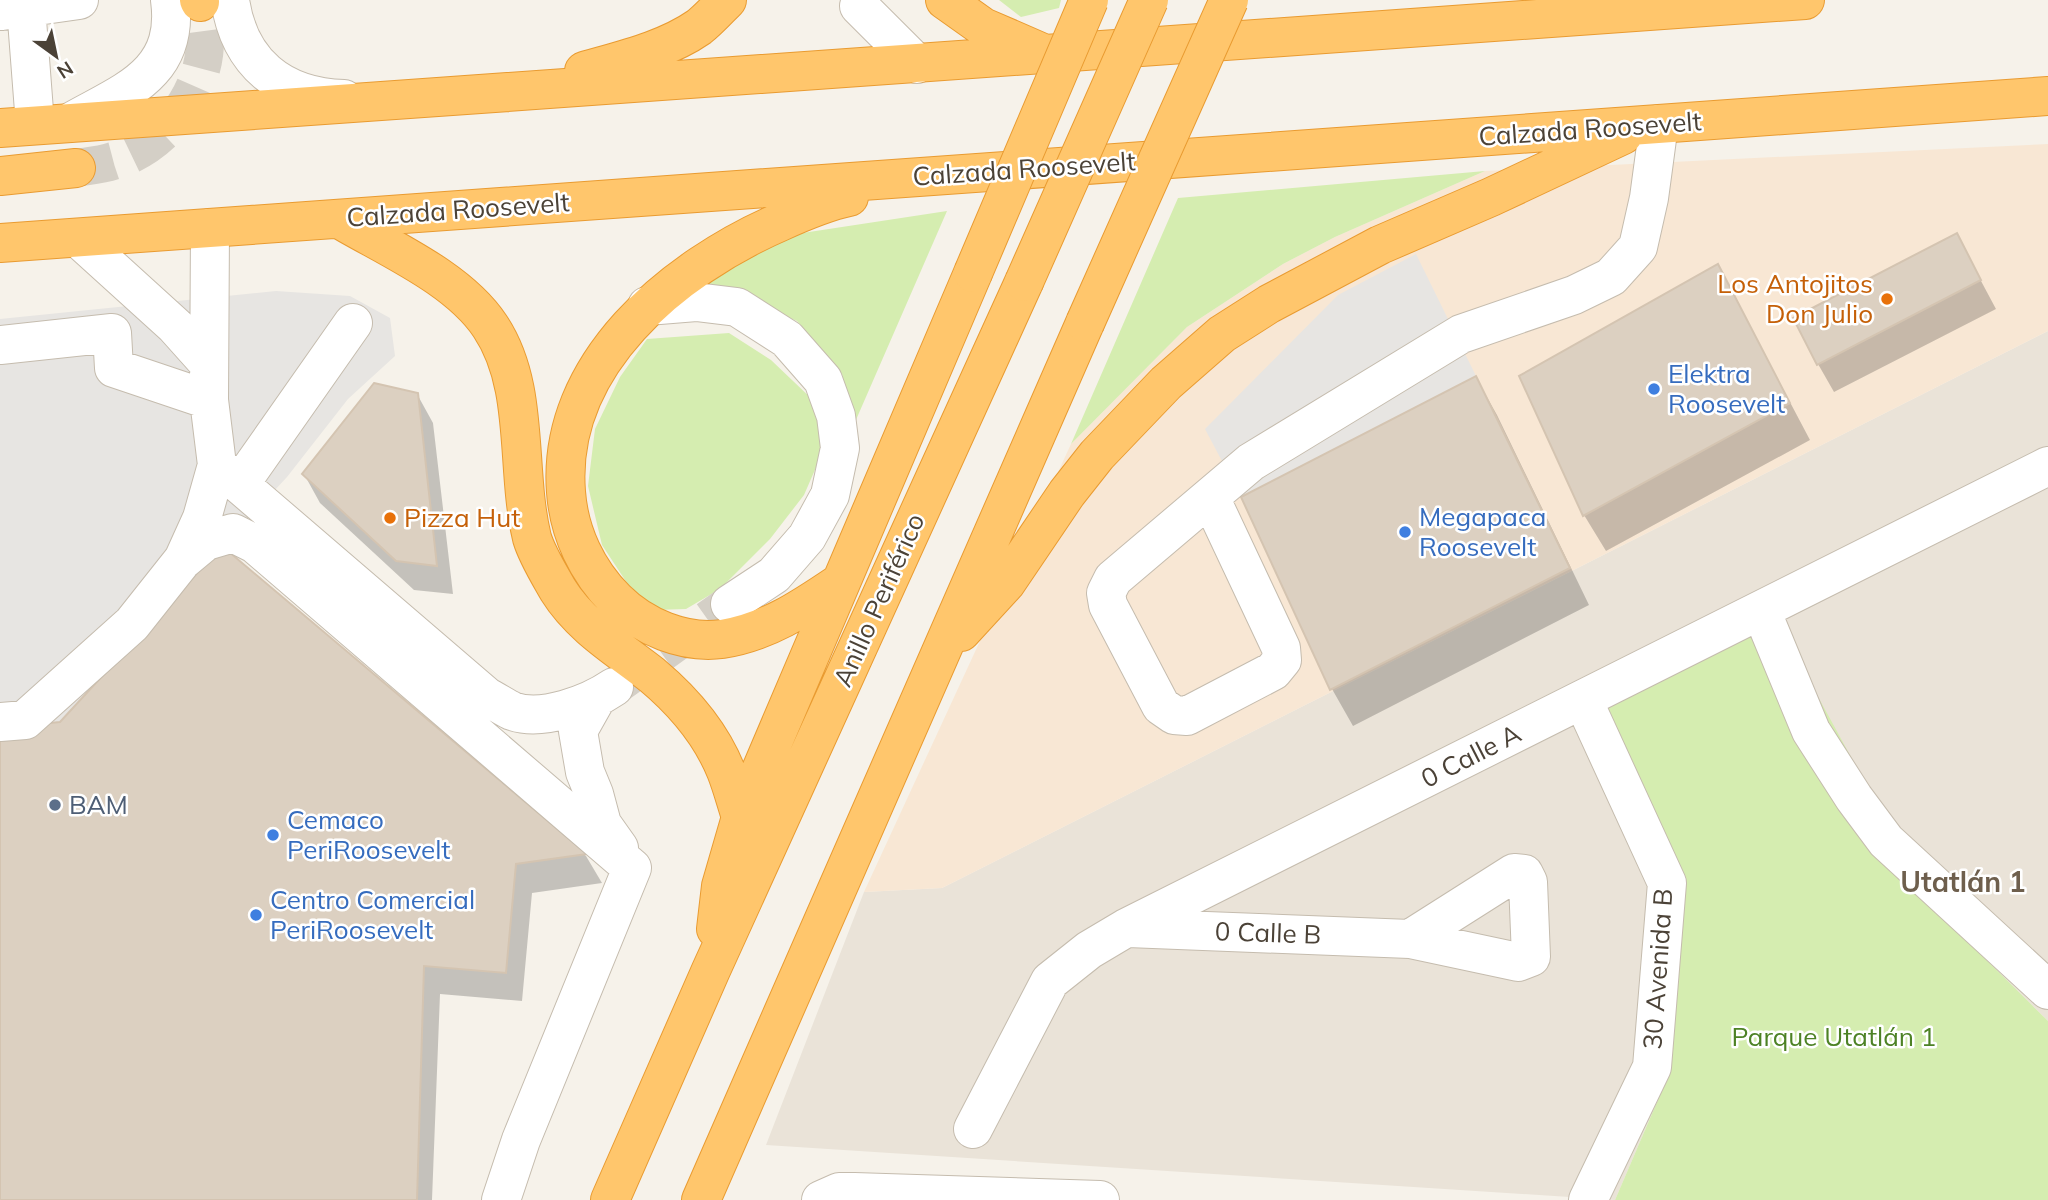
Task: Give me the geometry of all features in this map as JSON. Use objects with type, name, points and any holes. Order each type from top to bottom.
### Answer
[{"type":"highway","points":[[514,91],[650,50],[698,27],[727,0]]},
{"type":"highway","points":[[945,0],[983,27],[1048,55]]},
{"type":"highway","points":[[711,970],[721,886],[741,817],[1089,0]]},
{"type":"highway","name":"Anillo Periférico","points":[[610,1200],[711,970],[1024,282],[1149,0]]},
{"type":"highway","points":[[701,1200],[1228,0]]},
{"type":"highway","points":[[1484,23],[1523,0]]},
{"type":"highway","points":[[35,125],[1805,0]]},
{"type":"highway","name":"Calzada Roosevelt","points":[[0,243],[2048,96]]},
{"type":"highway","points":[[938,657],[1006,583],[1067,493],[1097,455],[1174,376],[1222,334],[1269,304],[1380,245],[1651,124]]},
{"type":"highway","points":[[0,176],[76,168]]},
{"type":"highway","points":[[841,582],[775,623],[721,639],[696,639],[676,635],[640,620],[622,606],[593,572],[572,528],[567,503],[566,456],[572,427],[595,373],[630,324],[682,277],[723,249],[802,212],[843,198],[960,174]]},
{"type":"highway","points":[[339,219],[446,282],[489,324],[514,380],[526,505],[533,541],[544,563],[577,615],[596,633],[654,677],[695,719],[711,741],[726,771],[741,817]]},
{"type":"street","points":[[79,0],[13,9],[35,125],[134,87],[159,63],[169,34],[200,0],[238,34],[248,54],[260,67],[284,85],[321,98],[391,100]]},
{"type":"street","points":[[859,6],[918,64]]},
{"type":"street","points":[[1210,496],[1282,648],[1282,660],[1273,671],[1187,716],[1174,715],[1161,706],[1108,605],[1106,593],[1113,579],[1210,496],[1251,462],[1461,334],[1574,295],[1611,277],[1638,247],[1649,198],[1651,124]]},
{"type":"street","points":[[210,228],[209,382],[228,474],[487,697],[514,712],[551,713],[605,693],[578,731],[585,772],[602,824],[632,868]]},
{"type":"street","points":[[78,238],[175,326],[209,382]]},
{"type":"street","points":[[648,306],[696,302],[737,307],[787,339],[823,380],[836,416],[840,448],[830,495],[807,537],[774,575],[730,604]]},
{"type":"street","points":[[182,561],[202,518],[228,474],[354,323]]},
{"type":"street","points":[[0,345],[112,333],[114,368],[209,382]]},
{"type":"street","name":"0 Calle A","points":[[973,1129],[1050,981],[1089,950],[1126,928],[2048,466]]},
{"type":"street","points":[[0,722],[24,720],[132,624],[182,561],[206,541],[233,533],[255,544],[632,868]]},
{"type":"street","points":[[1761,610],[1811,731],[1854,798],[1886,841],[2048,990]]},
{"type":"street","name":"30 Avenida B","points":[[1583,700],[1667,883],[1652,1067],[1588,1200]]},
{"type":"street","points":[[501,1200],[521,1140],[632,868]]},
{"type":"street","name":"0 Calle B","points":[[1126,928],[1410,939]]},
{"type":"street","points":[[823,1198],[839,1192],[854,1192],[1100,1200]]},
{"type":"shaded area","points":[[2048,144],[2048,331],[942,888],[864,892],[1071,444],[1187,327],[1283,264],[1335,237],[1485,171]]},
{"type":"shaded area","points":[[1416,254],[1476,376],[1241,497],[1205,429],[1338,295]]},
{"type":"shaded area","points":[[276,291],[350,296],[390,318],[395,356],[348,399],[287,477],[60,722],[0,728],[0,319]]},
{"type":"shaded area","points":[[2048,331],[2048,1021],[1933,907],[1600,701],[1686,879],[1669,1074],[1615,1200],[766,1145],[864,892],[942,888]]},
{"type":"green space","points":[[999,0],[1061,0],[1059,8],[1021,17]]},
{"type":"green space","points":[[1485,171],[1335,237],[1283,264],[1187,327],[1071,444],[1178,198]]},
{"type":"green space","points":[[947,211],[852,429],[842,374],[797,321],[742,297],[677,295],[796,234]]},
{"type":"green space","points":[[729,333],[771,360],[814,401],[824,449],[804,495],[770,539],[720,589],[686,609],[654,610],[627,583],[602,545],[588,486],[595,429],[620,377],[647,339]]},
{"type":"green space","name":"Parque Utatlán 1","points":[[1775,618],[1933,907],[2048,1021],[2048,1200],[1615,1200],[1669,1074],[1686,879],[1600,701]]},
{"type":"building","name":"Los Antojitos Don Julio","points":[[1957,233],[1981,280],[1817,365],[1793,318]]},
{"type":"building","name":"Elektra Roosevelt","points":[[1718,264],[1790,403],[1583,516],[1519,376]]},
{"type":"building","name":"Megapaca Roosevelt","points":[[1476,376],[1570,568],[1330,690],[1241,497]]},
{"type":"building","name":"Pizza Hut","points":[[374,383],[418,393],[437,566],[396,561],[302,474]]},
{"type":"building","name":"Centro Comercial PeriRoosevelt","points":[[222,546],[587,854],[516,864],[506,973],[424,966],[417,1200],[0,1200],[0,728],[60,722]]},
{"type":"tunnel","points":[[76,168],[131,154],[149,144],[178,115],[190,97],[203,59],[205,39],[200,2]]},
{"type":"tunnel","points":[[615,686],[730,604]]},
{"type":"place","name":"Los Antojitos Don Julio","points":[[1887,299]]},
{"type":"place","name":"Elektra Roosevelt","points":[[1654,389]]},
{"type":"place","name":"Pizza Hut","points":[[390,518]]},
{"type":"place","name":"Megapaca Roosevelt","points":[[1405,532]]},
{"type":"place","name":"BAM","points":[[55,805]]},
{"type":"place","name":"Cemaco PeriRoosevelt","points":[[273,835]]},
{"type":"place","name":"Centro Comercial PeriRoosevelt","points":[[256,915]]},
{"type":"district","name":"Utatlán 1","points":[[1963,882]]}]
